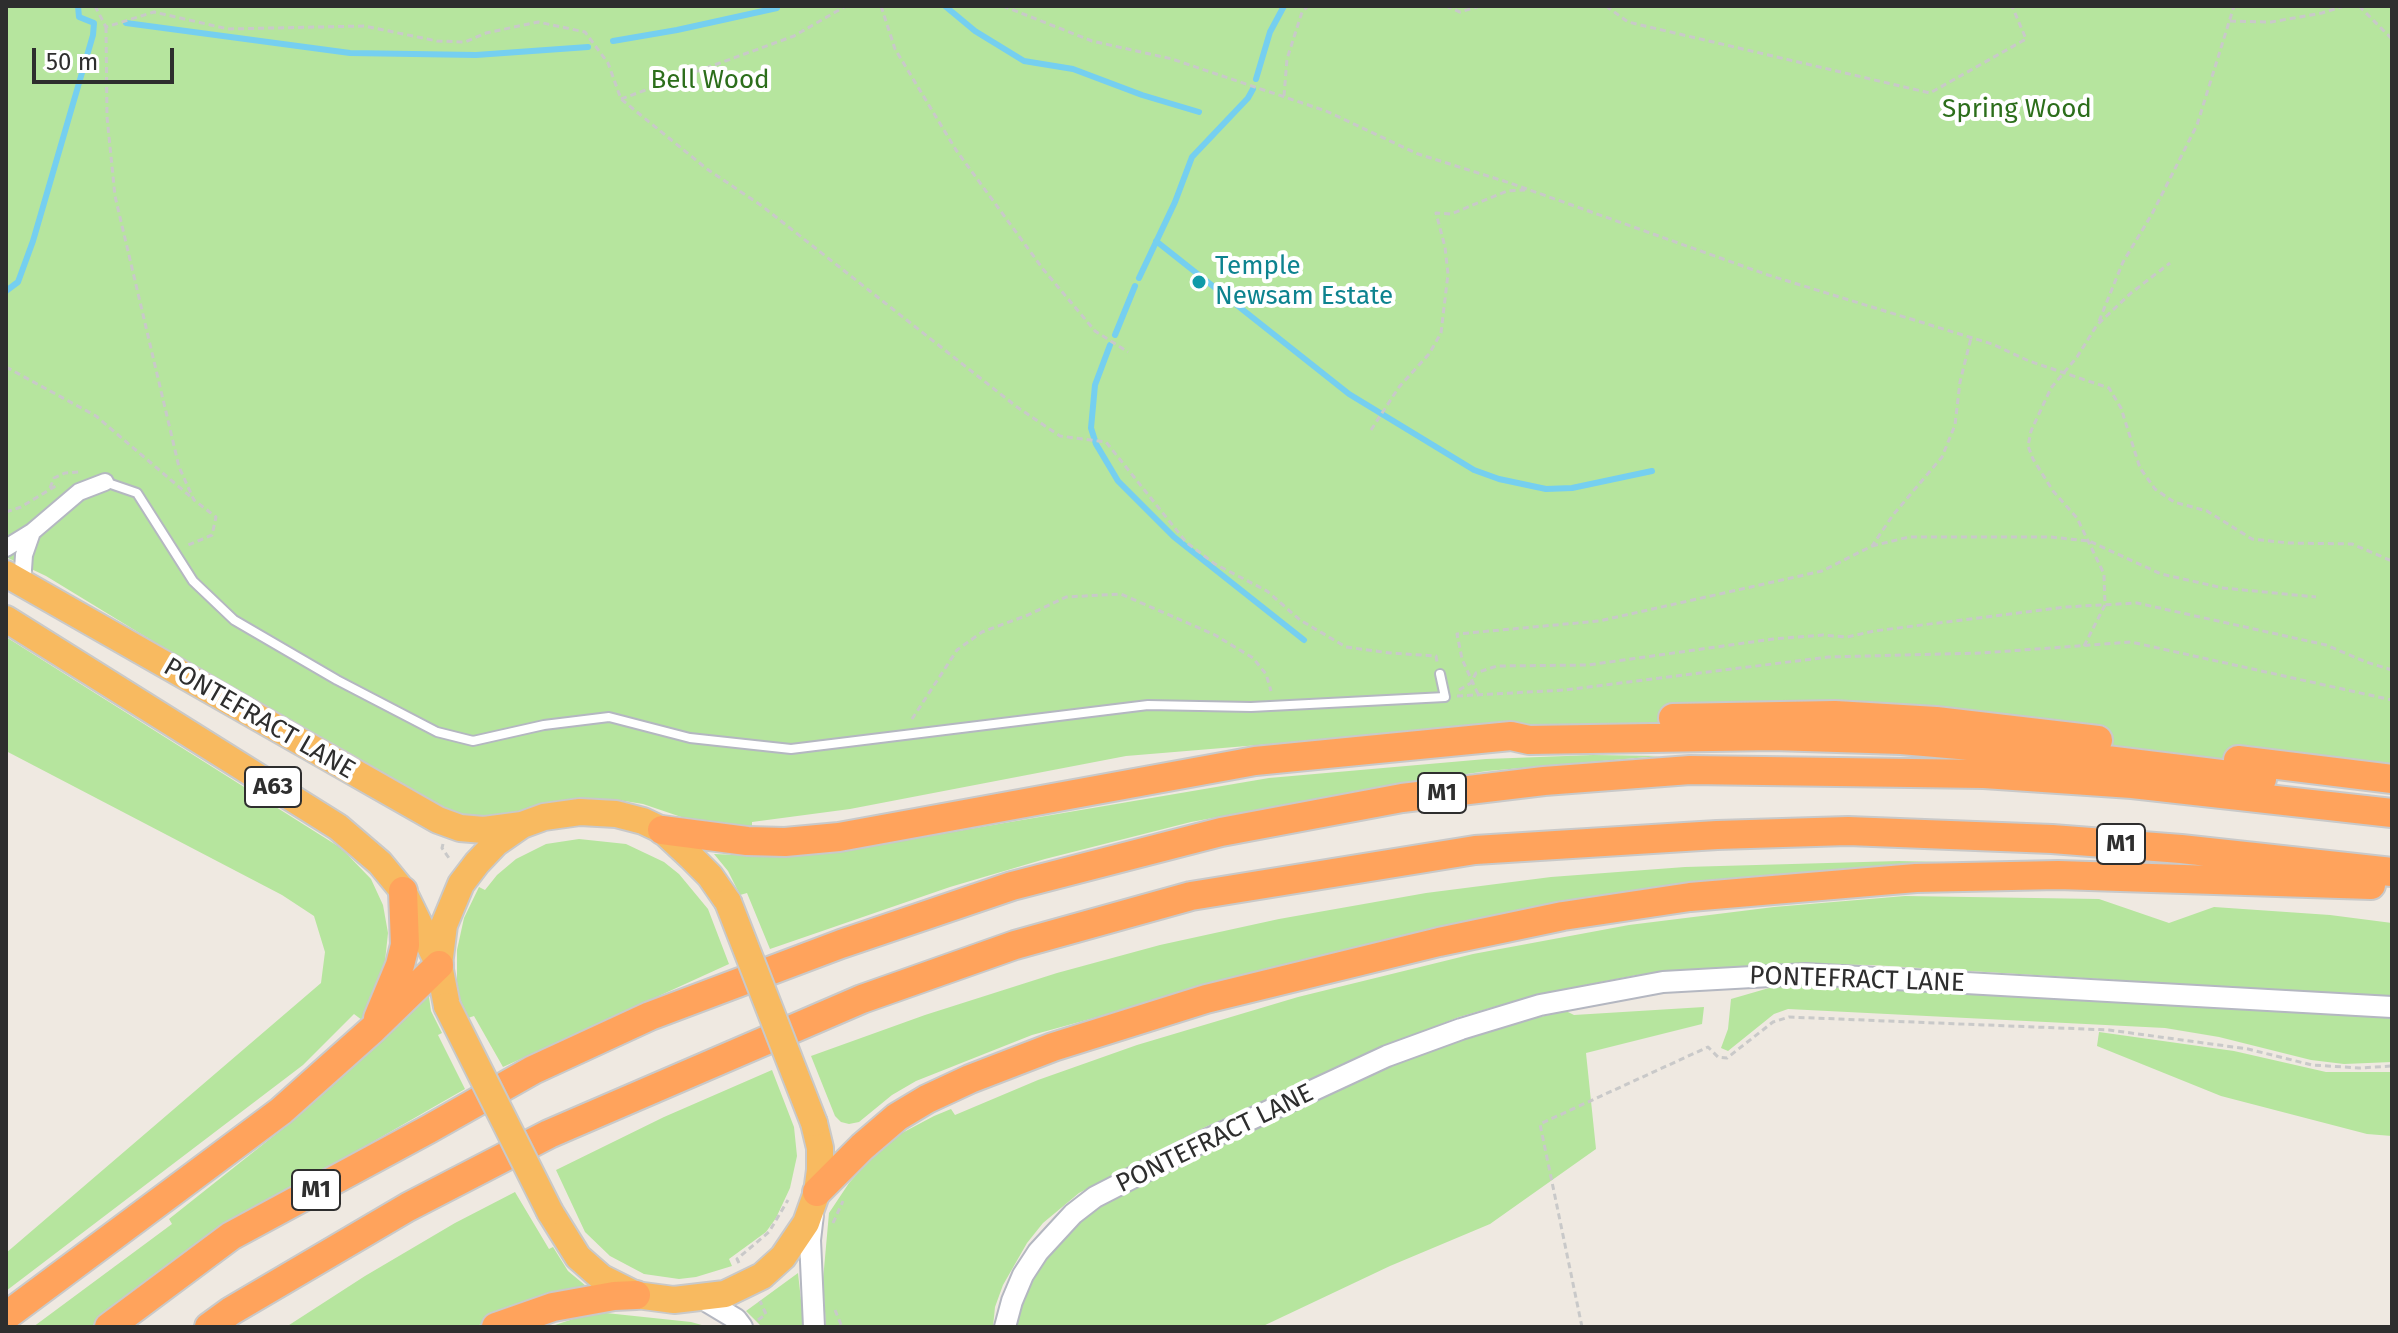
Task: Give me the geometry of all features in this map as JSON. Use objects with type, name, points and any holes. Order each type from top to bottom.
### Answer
[{"type":"highway","name":"PONTEFRACT LANE","points":[[14,579],[438,820],[460,828],[484,830],[522,825]]},
{"type":"highway","name":"PONTEFRACT LANE","points":[[6,619],[338,827],[380,863],[403,891],[439,965]]},
{"type":"highway","name":"M1","points":[[1511,736],[1537,723],[1835,715],[2032,730],[2392,779]]},
{"type":"highway","name":"M1","points":[[662,830],[747,841],[785,842],[839,837],[1255,761],[1511,736],[1529,740],[1743,736],[1901,740],[2157,765],[2392,796]]},
{"type":"highway","name":"M1","points":[[109,1327],[231,1236],[533,1070],[650,1016],[841,944],[1012,886],[1221,832],[1402,798],[1544,781],[1690,770],[1984,774],[2132,784],[2392,813]]},
{"type":"highway","points":[[496,1327],[553,1307],[602,1298],[636,1295],[674,1300],[725,1294],[762,1276],[783,1257],[806,1223],[808,1195],[820,1148],[814,1123],[728,902],[710,876],[662,830],[643,821],[616,814],[580,812],[544,817],[522,825],[496,843],[461,884],[444,925],[439,965],[447,1006],[550,1212],[578,1257],[602,1278],[636,1295]]},
{"type":"highway","name":"M1","points":[[209,1327],[408,1207],[549,1134],[862,999],[1015,945],[1191,896],[1475,850],[1717,835],[1848,831],[2052,839],[2181,849],[2392,872]]},
{"type":"highway","name":"M1","points":[[808,1195],[897,1117],[970,1079],[1053,1047],[1206,999],[1439,942],[1563,916],[1690,897],[1916,878],[2058,875],[2362,886],[2392,884]]},
{"type":"highway","points":[[373,1029],[391,989],[405,945],[403,891]]},
{"type":"highway","points":[[6,1316],[281,1111],[439,965]]},
{"type":"street","points":[[6,548],[32,532],[79,492],[105,482]]},
{"type":"street","points":[[14,579],[32,532]]},
{"type":"street","name":"PONTEFRACT LANE","points":[[1005,1327],[1023,1275],[1038,1252],[1073,1214],[1095,1197],[1204,1141],[1387,1056],[1540,1005],[1663,982],[1806,974],[2392,1007]]},
{"type":"street","points":[[808,1195],[814,1327]]},
{"type":"street","points":[[701,1298],[736,1319],[742,1327]]},
{"type":"lane","points":[[105,482],[137,493],[193,581],[234,620],[337,680],[437,732],[473,741],[544,725],[609,717],[690,738],[791,749],[1148,705],[1276,706],[1445,697],[1440,674]]},
{"type":"path","points":[[95,6],[106,27],[107,117],[115,196],[179,467],[194,500]]},
{"type":"path","points":[[621,99],[794,36],[846,6]]},
{"type":"path","points":[[881,6],[895,49],[956,150],[1043,269],[1095,331],[1128,352]]},
{"type":"path","points":[[1003,6],[1092,41],[1172,59],[1284,96],[1326,111],[1418,154],[1527,189],[1768,275],[1971,338],[2109,388],[2121,408],[2140,468],[2155,489],[2174,502],[2207,511],[2252,539],[2352,544],[2392,561]]},
{"type":"path","points":[[1284,96],[1287,59],[1302,12],[1308,6]]},
{"type":"path","points":[[1446,6],[1460,12],[1480,6]]},
{"type":"path","points":[[1606,6],[1628,22],[1930,93],[2026,39],[2012,6]]},
{"type":"path","points":[[2084,646],[2105,605],[2104,574],[2077,518],[2053,491],[2040,470],[2028,446],[2031,431],[2051,388],[2097,325],[2123,262],[2152,214],[2197,125],[2234,6]]},
{"type":"path","points":[[2230,21],[2271,22],[2344,6]]},
{"type":"path","points":[[2359,6],[2392,39]]},
{"type":"path","points":[[106,27],[154,12],[228,29],[364,26],[437,41],[465,42],[486,33],[538,22],[585,32],[608,63],[621,99],[707,169],[762,206],[1017,407],[1060,436],[1106,442],[1186,542],[1215,564],[1267,591],[1300,620],[1346,647],[1436,656],[1440,674]]},
{"type":"path","points":[[1371,430],[1399,387],[1429,354],[1441,333],[1448,274],[1436,213],[1451,214],[1507,191],[1527,189]]},
{"type":"path","points":[[2097,325],[2170,263]]},
{"type":"path","points":[[1872,546],[1893,515],[1942,457],[1955,425],[1960,382],[1971,338]]},
{"type":"path","points":[[6,367],[96,416],[216,517],[212,535],[175,551]]},
{"type":"path","points":[[1478,695],[1462,659],[1457,634],[1599,621],[1822,571],[1872,546],[1909,537],[2050,537],[2089,541],[2161,574],[2223,588],[2316,597]]},
{"type":"path","points":[[901,735],[957,650],[982,632],[1066,597],[1121,594],[1215,635],[1253,658],[1266,674],[1276,706]]},
{"type":"path","points":[[1445,697],[1471,683],[1476,673],[1497,666],[1588,665],[1773,639],[1823,635],[1847,637],[2065,607],[2105,605],[2147,604],[2200,615],[2326,645],[2392,670]]},
{"type":"path","points":[[1445,697],[1565,690],[1828,657],[1982,653],[2131,642],[2392,700]]},
{"type":"path","points":[[1582,1327],[1540,1124],[1708,1047],[1718,1057],[1727,1058],[1773,1022],[1789,1017],[2109,1030],[2248,1049],[2312,1065],[2359,1068],[2392,1066]]},
{"type":"path","points":[[831,1228],[837,1210],[849,1191]]},
{"type":"path","points":[[737,1259],[808,1195]]},
{"type":"path","points":[[834,1308],[842,1327]]},
{"type":"green space","name":"Temple Newsam Estate","points":[[6,6],[2392,6],[2392,780],[1966,728],[1428,731],[1126,756],[850,809],[752,822],[752,830],[699,823],[643,804],[612,799],[565,800],[520,814],[494,817],[468,817],[418,803],[46,576],[6,557]]},
{"type":"green space","points":[[6,637],[341,848],[371,879],[383,905],[388,933],[385,961],[371,1009],[362,1020],[354,1014],[303,1065],[6,1291],[6,1253],[321,983],[325,952],[314,916],[282,895],[6,751]]},
{"type":"green space","points":[[1660,756],[1487,771],[1385,786],[1191,822],[950,887],[770,949],[747,893],[740,895],[728,871],[714,854],[782,857],[834,852],[1269,778],[1486,759]]},
{"type":"green space","points":[[579,839],[626,844],[664,862],[679,874],[708,909],[729,964],[503,1067],[474,1016],[468,1018],[460,999],[457,950],[464,918],[479,887],[485,890],[516,859],[546,844]]},
{"type":"green space","points":[[1899,861],[2035,864],[1550,906],[1456,924],[1309,959],[1032,1035],[916,1081],[892,1095],[859,1122],[849,1124],[835,1116],[811,1056],[925,1015],[1057,973],[1160,945],[1279,919],[1426,893],[1551,877],[1685,867]]},
{"type":"green space","points":[[1905,896],[2099,899],[2169,923],[2214,907],[2330,915],[2392,923],[2392,997],[1872,965],[1800,964],[1637,975],[1539,994],[1459,1017],[1385,1046],[1201,1129],[1079,1193],[1043,1223],[1027,1243],[1003,1285],[995,1307],[993,1327],[826,1327],[823,1280],[829,1213],[849,1183],[873,1156],[902,1133],[951,1109],[955,1115],[1038,1080],[1137,1045],[1298,997],[1473,954],[1629,925],[1774,907]]},
{"type":"green space","points":[[1879,986],[2392,1017],[2392,1062],[2344,1064],[2311,1060],[2219,1037],[2165,1028],[1788,1009],[1774,1014],[1728,1051],[1721,1048],[1728,1029],[1731,999],[1769,988]]},
{"type":"green space","points":[[429,997],[431,1011],[442,1033],[438,1035],[465,1089],[322,1171],[191,1254],[90,1327],[33,1327],[172,1224],[169,1219],[295,1119]]},
{"type":"green space","points":[[1704,1007],[1702,1024],[1586,1053],[1596,1149],[1490,1224],[1390,1266],[1261,1327],[1014,1327],[1021,1299],[1047,1250],[1094,1205],[1390,1063],[1501,1026],[1566,1011],[1574,1015]]},
{"type":"green space","points":[[2099,1032],[2234,1051],[2326,1072],[2392,1072],[2392,1136],[2367,1134],[2221,1096],[2097,1046]]},
{"type":"green space","points":[[772,1070],[794,1127],[797,1156],[790,1188],[776,1218],[766,1232],[729,1259],[732,1266],[679,1279],[644,1274],[610,1256],[585,1232],[556,1170],[664,1117]]},
{"type":"green space","points":[[515,1192],[549,1249],[553,1247],[568,1271],[586,1289],[473,1327],[286,1327],[365,1276]]},
{"type":"green space","points":[[798,1273],[804,1327],[762,1327],[746,1311]]},
{"type":"green space","points":[[606,1313],[691,1322],[709,1327],[549,1327],[579,1317]]},
{"type":"waterway","points":[[6,291],[18,282],[33,241],[93,35],[94,23],[79,17],[78,6]]},
{"type":"waterway","points":[[945,6],[975,31],[1024,61],[1073,69],[1199,112]]},
{"type":"waterway","points":[[1256,79],[1270,32],[1284,6]]},
{"type":"waterway","points":[[613,41],[777,8]]},
{"type":"waterway","points":[[126,23],[350,53],[476,55],[588,47]]},
{"type":"waterway","points":[[1139,278],[1175,202],[1192,157],[1253,89]]},
{"type":"waterway","points":[[1156,241],[1349,394],[1474,470],[1546,489],[1572,488],[1652,471]]},
{"type":"waterway","points":[[1115,335],[1135,286]]},
{"type":"waterway","points":[[1110,345],[1095,385],[1091,428],[1096,444],[1118,481],[1174,537],[1304,640]]},
{"type":"place","name":"Temple Newsam Estate","points":[[1199,282]]},
{"type":"park label","name":"Bell Wood","points":[[710,81]]},
{"type":"park label","name":"Spring Wood","points":[[2017,110]]}]
